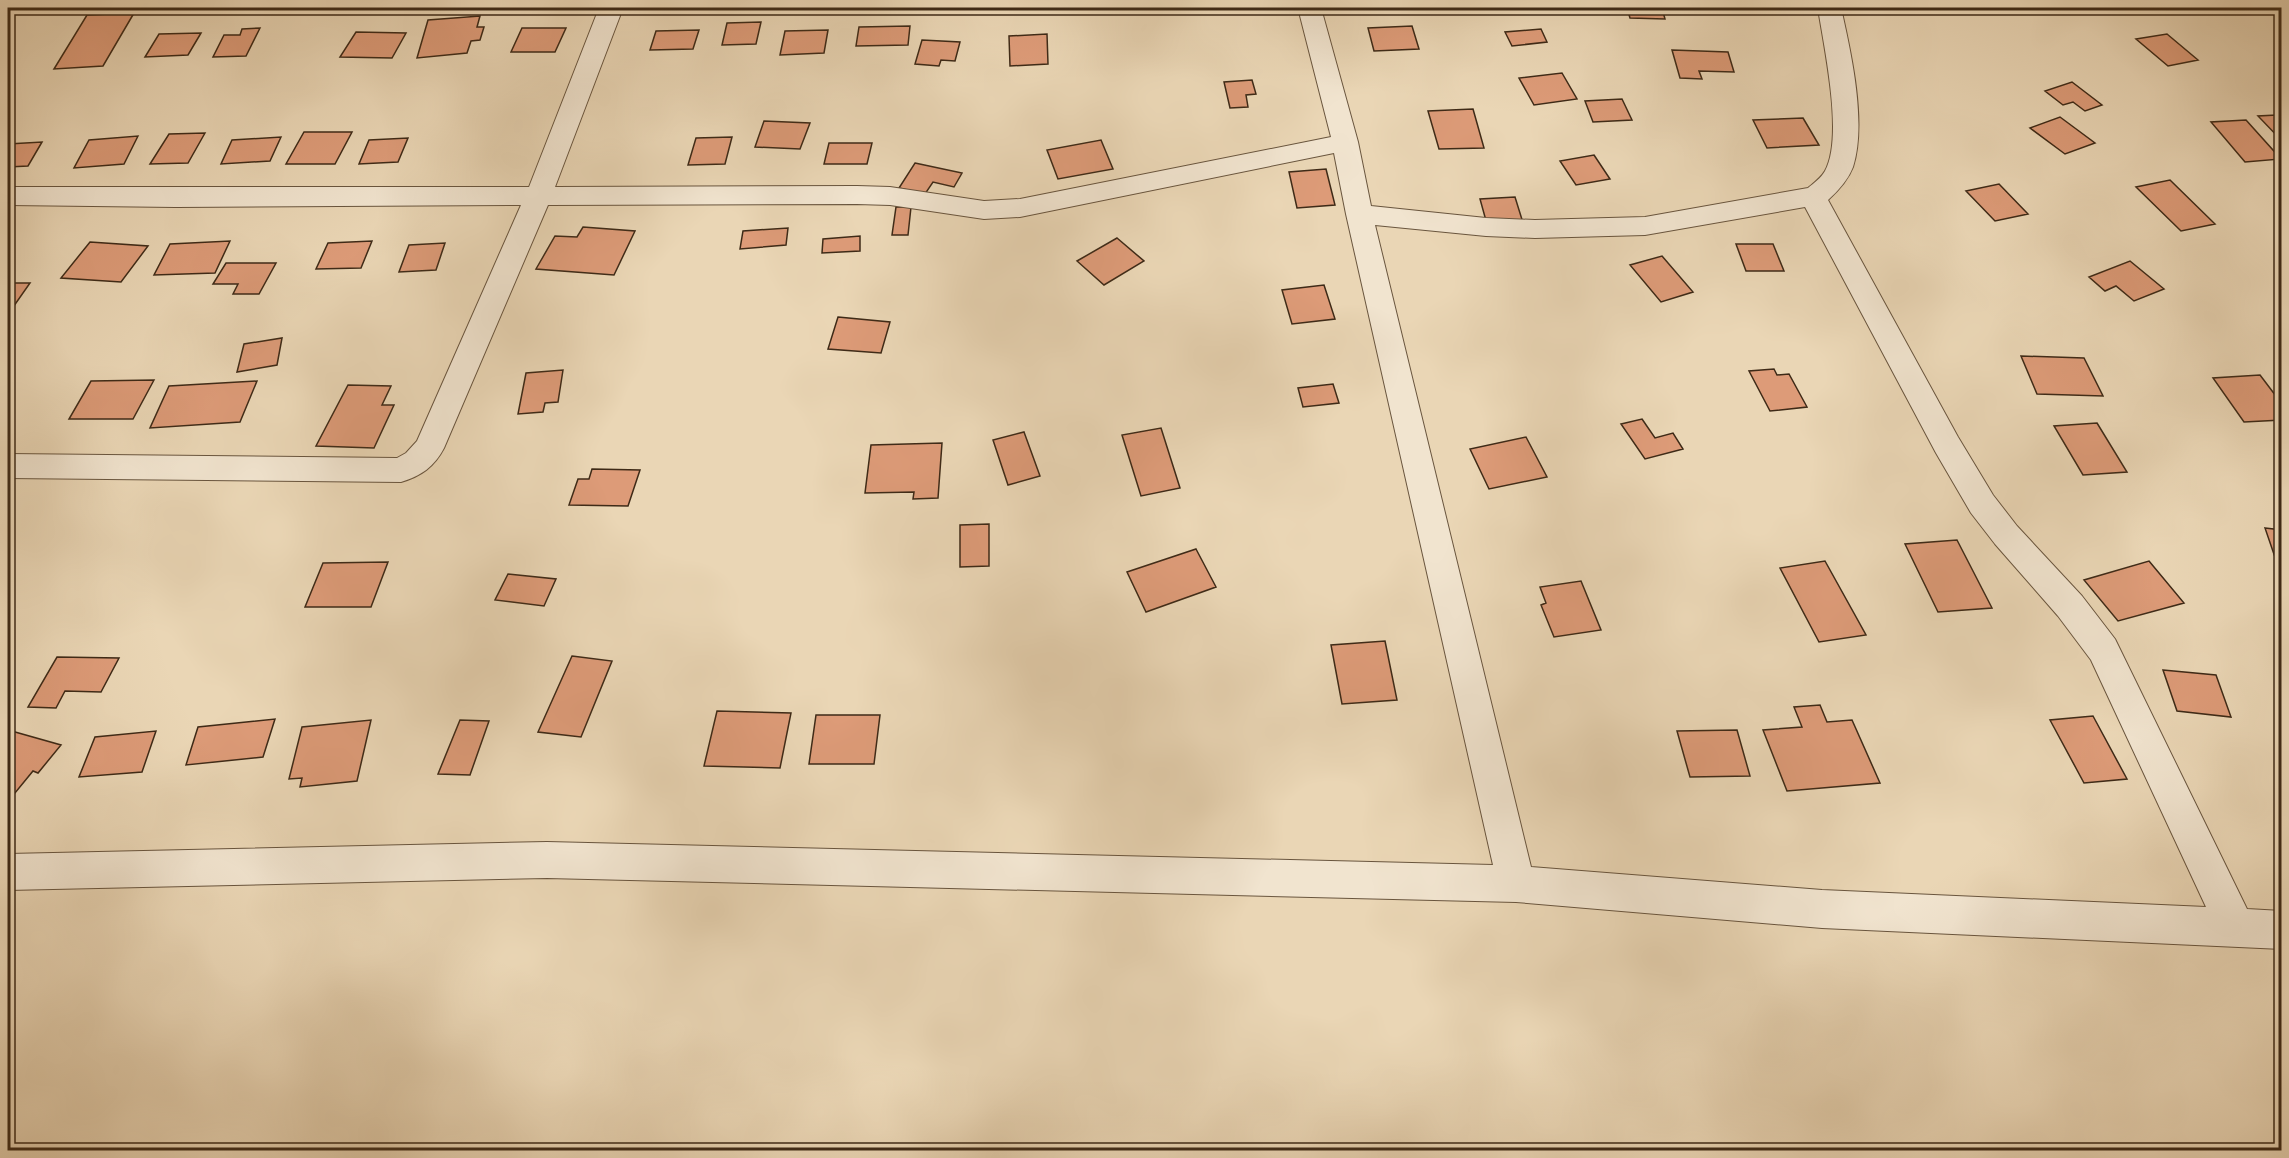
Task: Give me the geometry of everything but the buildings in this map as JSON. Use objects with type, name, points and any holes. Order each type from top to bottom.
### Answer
[{"type":"street","points":[[8,466],[401,470],[417,462],[429,448],[539,195],[610,8]]},
{"type":"street","points":[[1310,8],[1345,142],[1359,214],[1516,884]]},
{"type":"street","points":[[1359,214],[1496,228],[1646,226],[1813,197],[1830,185],[1840,167],[1845,137],[1830,8]]},
{"type":"street","points":[[8,196],[176,198],[539,195],[890,196],[984,210],[1020,208],[1345,142]]},
{"type":"street","points":[[1813,197],[1947,445],[1982,504],[2006,535],[2070,606],[2103,650],[2236,928]]},
{"type":"street","points":[[8,872],[547,860],[1516,884],[1822,909],[2282,930]]}]
